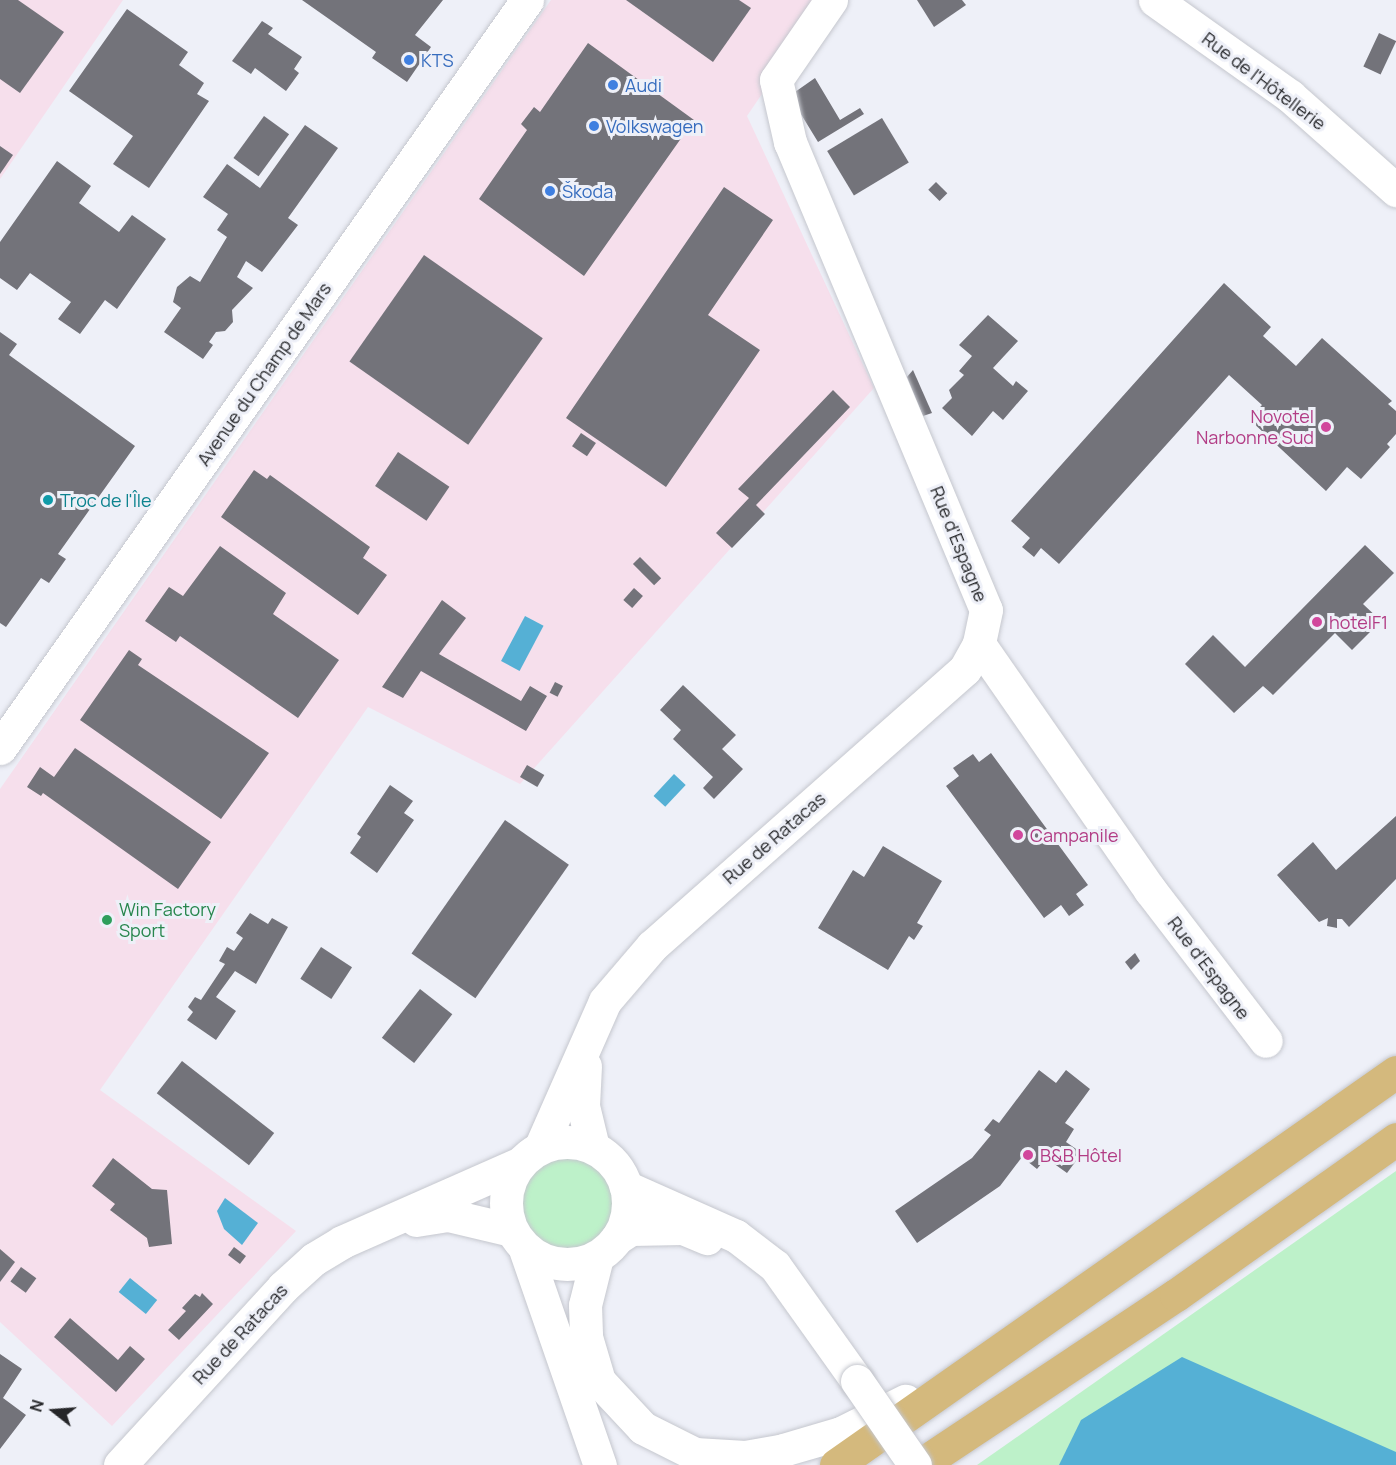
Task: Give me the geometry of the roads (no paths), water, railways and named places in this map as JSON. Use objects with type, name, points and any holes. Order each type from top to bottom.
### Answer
[{"type":"main road","points":[[836,1465],[1396,1072]]},
{"type":"main road","points":[[920,1465],[938,1456],[1176,1295],[1396,1139]]},
{"type":"street","name":"Avenue du Champ de Mars","points":[[0,748],[527,0]]},
{"type":"street","name":"Rue d'Espagne","points":[[831,0],[776,80],[788,132],[986,610],[979,644],[1150,890],[1266,1041]]},
{"type":"street","name":"Rue de l'Hôtellerie","points":[[1155,0],[1290,96],[1396,190]]},
{"type":"street","name":"Rue de Ratacas","points":[[120,1465],[283,1287],[314,1259],[530,1155],[585,1046],[605,1000],[651,946],[965,669],[979,644]]},
{"type":"street","name":"Rue de Ratacas","points":[[585,1046],[584,1106],[593,1147]]},
{"type":"street","points":[[600,1465],[505,1206],[530,1155],[567,1141],[593,1147],[619,1171],[626,1187],[628,1211],[607,1247],[585,1305],[586,1337],[599,1381],[643,1428],[695,1454],[745,1457],[841,1432],[979,1364]]},
{"type":"street","points":[[626,1187],[736,1236],[775,1266],[851,1385],[894,1465]]},
{"type":"street","name":"Rue de Ratacas","points":[[379,1227],[448,1215],[518,1239]]},
{"type":"street","points":[[518,1239],[545,1261],[565,1265],[607,1247],[631,1229],[683,1228],[731,1248],[766,1281],[915,1465]]},
{"type":"water","points":[[525,616],[544,626],[520,671],[501,661]]},
{"type":"water","points":[[674,774],[686,785],[665,807],[654,796]]},
{"type":"water","points":[[225,1198],[258,1223],[242,1245],[224,1229],[217,1211]]},
{"type":"water","points":[[130,1278],[157,1300],[146,1314],[119,1292]]},
{"type":"water","points":[[1182,1357],[1396,1452],[1396,1465],[1059,1465],[1081,1420]]},
{"type":"place","name":"KTS","points":[[409,60]]},
{"type":"place","name":"Audi","points":[[613,85]]},
{"type":"place","name":"Volkswagen","points":[[594,126]]},
{"type":"place","name":"Škoda","points":[[550,191]]},
{"type":"place","name":"Novotel Narbonne Sud","points":[[1326,427]]},
{"type":"place","name":"Troc de l'Île","points":[[48,500]]},
{"type":"place","name":"hotelF1","points":[[1317,622]]},
{"type":"place","name":"Campanile","points":[[1018,835]]},
{"type":"place","name":"Win Factory Sport","points":[[107,920]]},
{"type":"place","name":"B&B Hôtel","points":[[1028,1155]]}]
